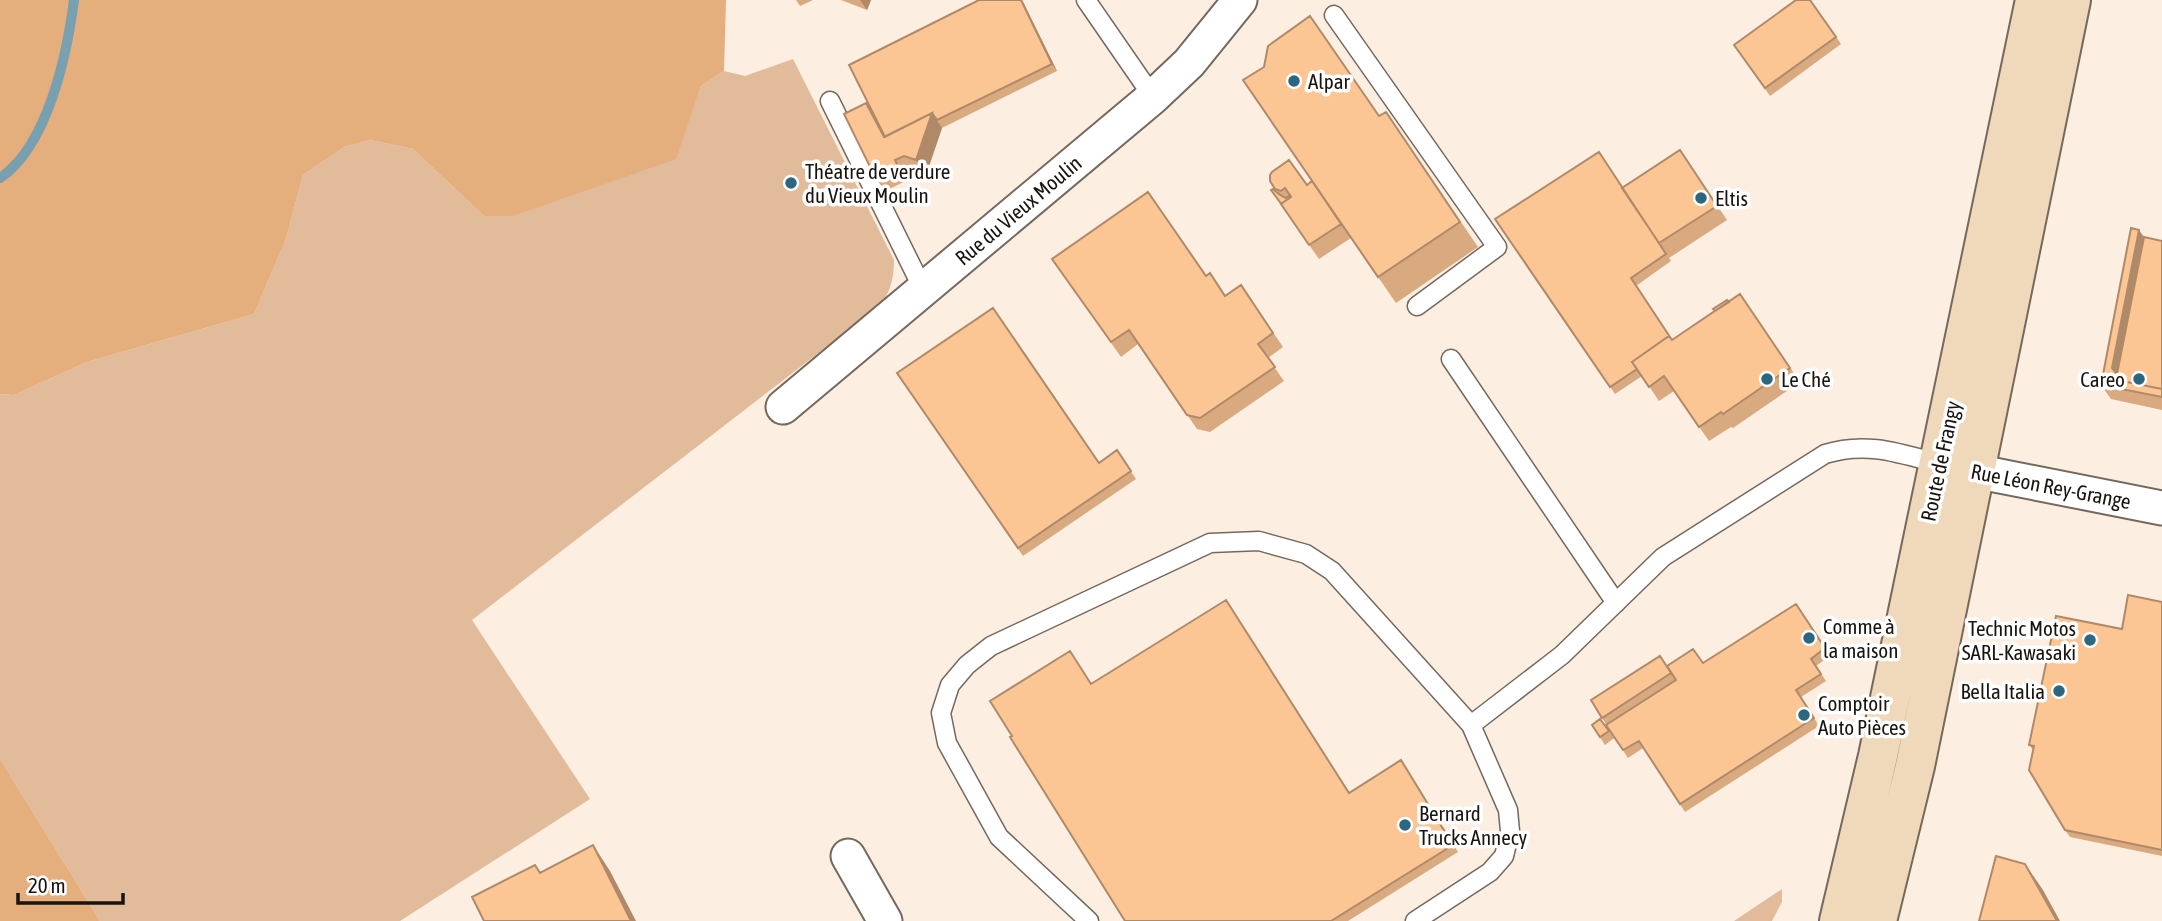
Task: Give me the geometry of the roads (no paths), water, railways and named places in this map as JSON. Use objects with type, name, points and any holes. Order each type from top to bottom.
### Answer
[{"type":"main road","name":"Route de Frangy","points":[[1877,921],[1915,766],[1958,468],[2035,0]]},
{"type":"main road","name":"Route de Frangy","points":[[1839,921],[1878,756],[1958,468],[2071,0]]},
{"type":"street","name":"Rue du Vieux Moulin","points":[[783,407],[1153,97],[1189,63],[1240,0]]},
{"type":"street","name":"Rue Léon Rey-Grange","points":[[1958,468],[2162,508]]},
{"type":"street","points":[[848,856],[885,921]]},
{"type":"lane","points":[[1086,0],[1153,97]]},
{"type":"lane","points":[[1334,15],[1497,247],[1417,306]]},
{"type":"lane","points":[[830,101],[923,289]]},
{"type":"lane","points":[[1451,359],[1616,603]]},
{"type":"lane","points":[[1471,724],[1562,655],[1663,557],[1825,454],[1842,449],[1868,447],[1958,468]]},
{"type":"lane","points":[[1089,921],[999,837],[947,743],[941,713],[950,685],[967,665],[990,646],[1210,543],[1259,541],[1306,554],[1332,571],[1471,724],[1508,810],[1510,831],[1504,856],[1490,872],[1415,921]]},
{"type":"waterway","points":[[0,178],[17,163],[43,122],[60,72],[74,0]]},
{"type":"place","name":"Alpar","points":[[1294,81]]},
{"type":"place","name":"Théatre de verdure du Vieux Moulin","points":[[791,183]]},
{"type":"place","name":"Eltis","points":[[1701,198]]},
{"type":"place","name":"Le Ché","points":[[1767,379]]},
{"type":"place","name":"Careo","points":[[2139,379]]},
{"type":"place","name":"Comme à la maison","points":[[1809,638]]},
{"type":"place","name":"Technic Motos SARL-Kawasaki","points":[[2090,640]]},
{"type":"place","name":"Bella Italia","points":[[2059,691]]},
{"type":"place","name":"Comptoir Auto Pièces","points":[[1804,715]]},
{"type":"place","name":"Bernard Trucks Annecy","points":[[1405,825]]}]
